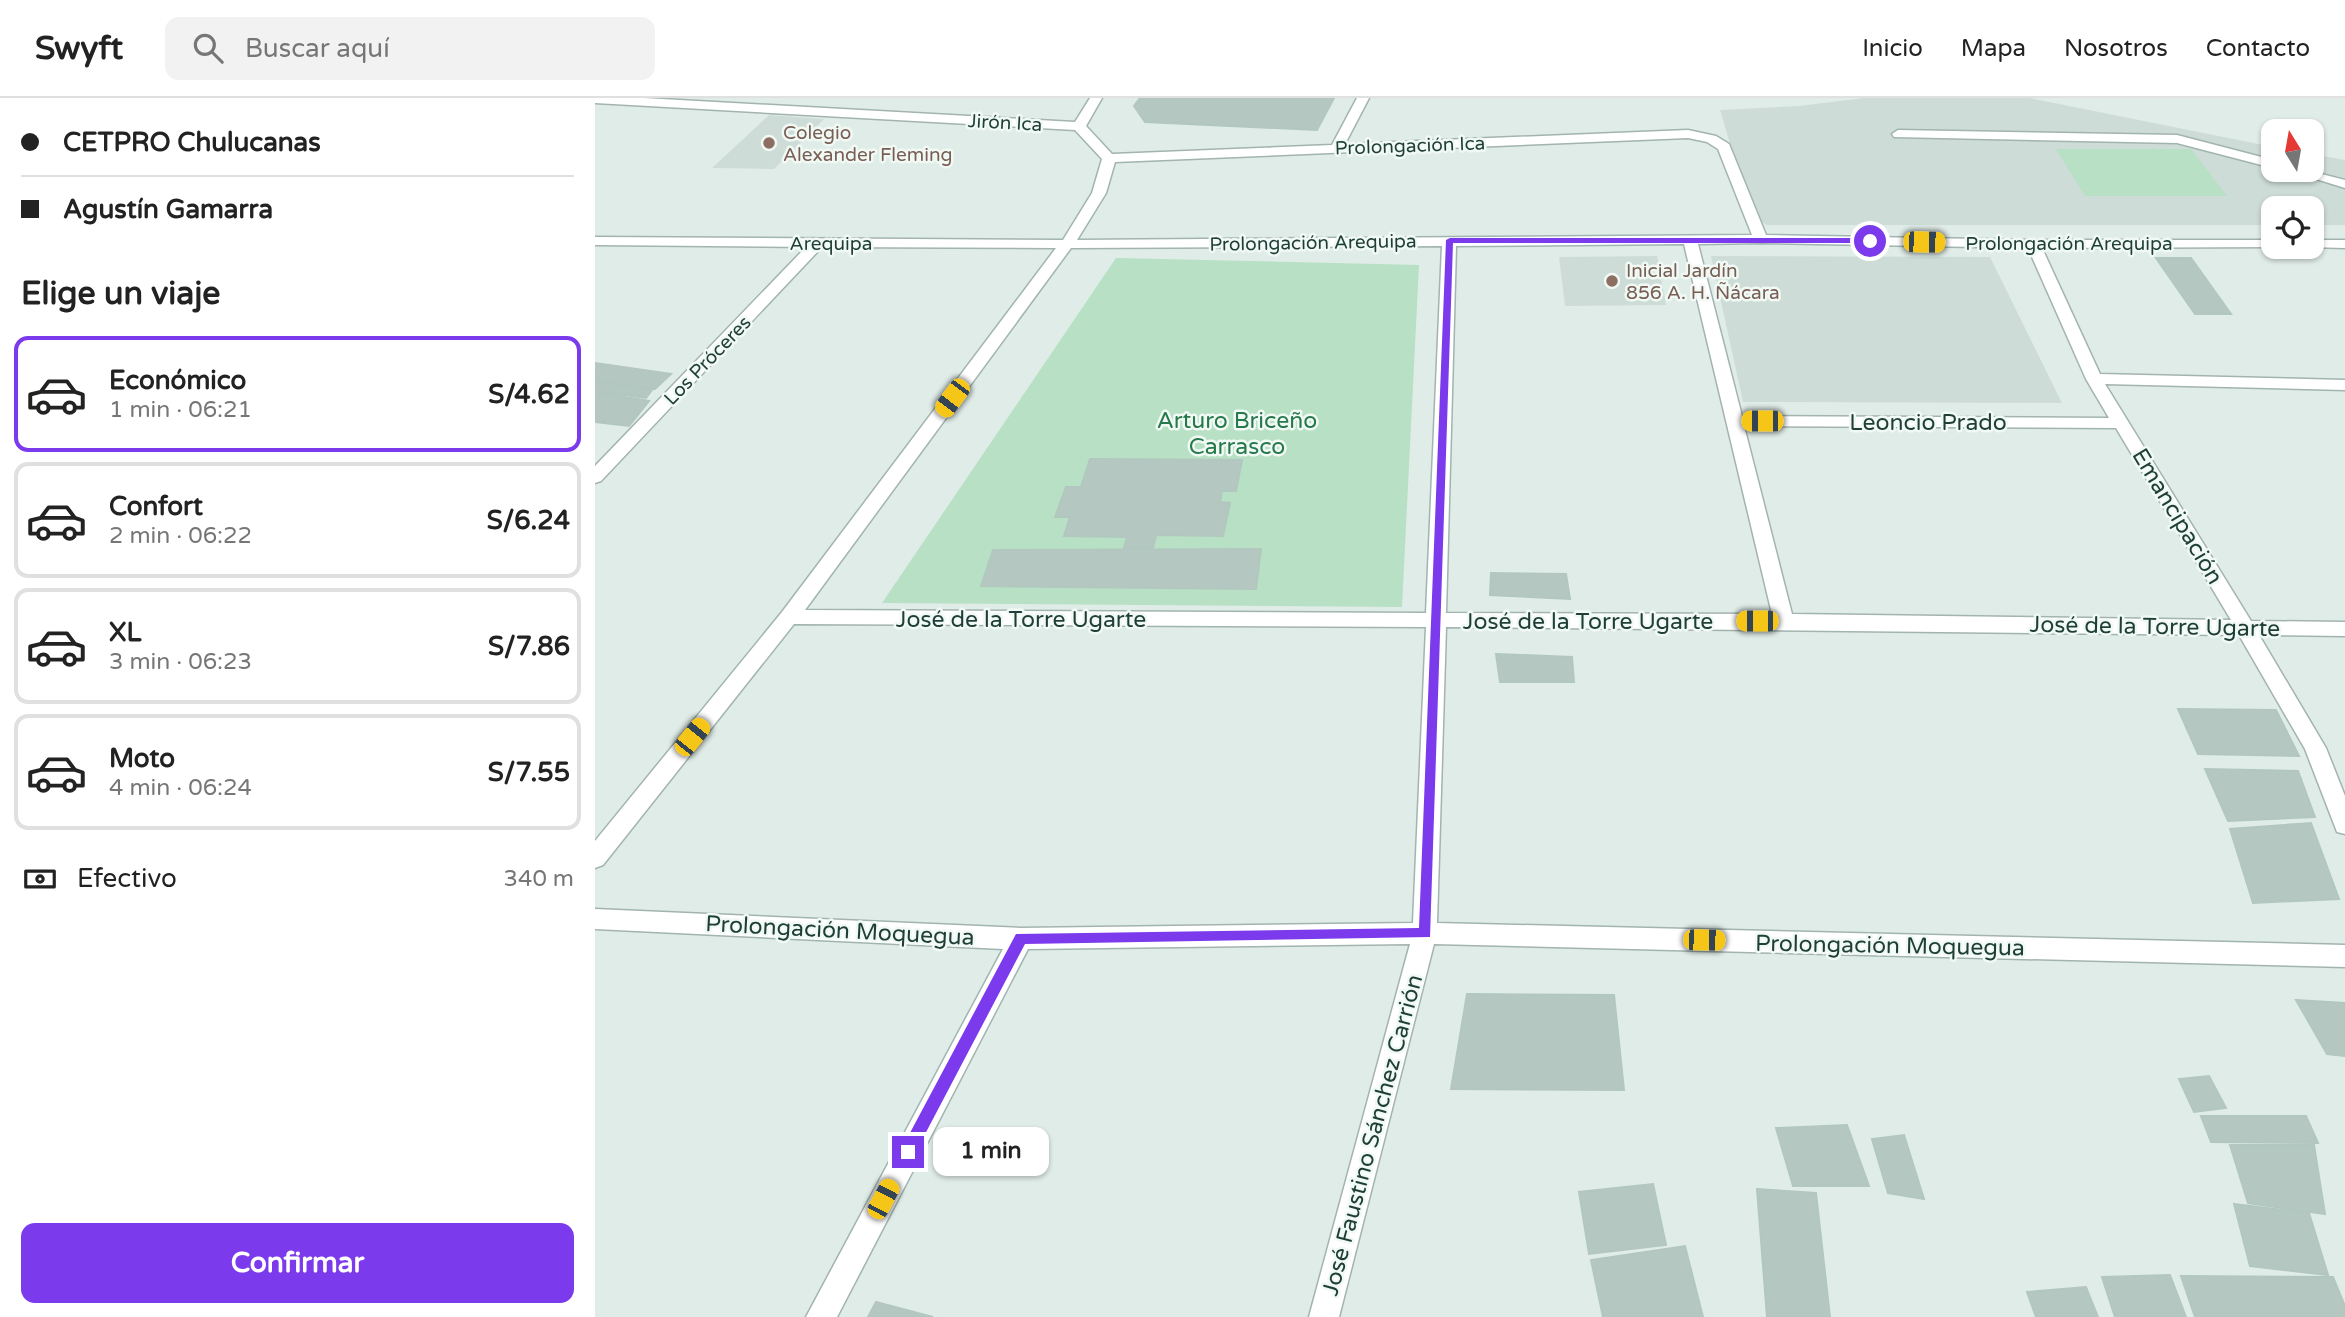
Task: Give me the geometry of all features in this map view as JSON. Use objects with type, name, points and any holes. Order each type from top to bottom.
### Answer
[{"type":"street","points":[[595,858],[789,617],[1067,244],[1098,193],[1109,158],[1079,126],[1096,98]]},
{"type":"street","points":[[1337,148],[1363,98]]},
{"type":"street","name":"Jirón Ica","points":[[595,99],[1079,126]]},
{"type":"street","name":"Prolongación Ica","points":[[1109,158],[1688,134],[1711,139],[1724,147],[1761,239]]},
{"type":"street","name":"Prolongación Arequipa","points":[[1067,244],[1761,239],[2033,244],[2261,244]]},
{"type":"street","name":"José Faustino Sánchez Carrión","points":[[1324,1317],[1425,933],[1450,240]]},
{"type":"street","points":[[1690,240],[1784,621]]},
{"type":"street","name":"Arequipa","points":[[595,241],[1067,244]]},
{"type":"street","name":"Los Próceres","points":[[595,477],[818,243]]},
{"type":"street","name":"Emancipación","points":[[2033,244],[2094,379],[2315,748],[2345,825]]},
{"type":"street","points":[[2324,244],[2345,244]]},
{"type":"street","points":[[2094,379],[2345,385]]},
{"type":"street","name":"Leoncio Prado","points":[[1734,421],[2121,423]]},
{"type":"street","name":"José de la Torre Ugarte","points":[[789,617],[1784,621],[2345,629]]},
{"type":"street","name":"Prolongación Moquegua","points":[[595,919],[1021,939],[1425,933],[2345,956]]},
{"type":"street","points":[[821,1317],[1021,939]]},
{"type":"lane","points":[[1898,134],[2177,139],[2261,161]]},
{"type":"lane","points":[[2324,178],[2345,184]]},
{"type":"shaded area","points":[[1864,98],[2029,98],[2261,145],[2261,182],[2324,182],[2324,156],[2345,160],[2345,225],[2324,225],[2324,196],[2261,196],[2261,225],[1767,225],[1752,218],[1720,110],[1799,106]]},
{"type":"shaded area","name":"Colegio Alexander Fleming","points":[[769,115],[824,119],[774,169],[712,168]]},
{"type":"shaded area","name":"Inicial Jardín 856 A. H. Ñácara","points":[[1657,256],[1666,305],[1565,306],[1559,257]]},
{"type":"shaded area","points":[[1711,256],[1990,257],[2062,403],[1743,402]]},
{"type":"green space","points":[[2056,149],[2191,149],[2227,196],[2085,196]]},
{"type":"green space","name":"Arturo Briceño Carrasco","points":[[1116,258],[1419,265],[1402,607],[882,603]]},
{"type":"building","points":[[1140,98],[1334,98],[1317,130],[1145,122],[1134,106]]},
{"type":"building","points":[[2156,258],[2191,258],[2231,314],[2195,314]]},
{"type":"building","points":[[595,363],[671,374],[655,389],[595,381]]},
{"type":"building","points":[[595,382],[652,390],[646,398],[595,391]]},
{"type":"building","points":[[595,392],[649,401],[629,426],[595,422]]},
{"type":"building","points":[[1090,459],[1242,460],[1236,491],[1222,491],[1220,502],[1230,503],[1223,536],[1156,535],[1153,548],[1124,548],[1127,537],[1064,536],[1070,517],[1055,517],[1066,487],[1081,487]]},
{"type":"building","points":[[1261,549],[1256,589],[981,586],[993,550]]},
{"type":"building","points":[[1491,573],[1566,574],[1570,599],[1490,595]]},
{"type":"building","points":[[1496,654],[1572,657],[1574,682],[1500,682]]},
{"type":"building","points":[[2178,709],[2276,710],[2299,756],[2198,754]]},
{"type":"building","points":[[2205,769],[2298,771],[2315,817],[2228,821]]},
{"type":"building","points":[[2311,823],[2339,899],[2253,903],[2230,829]]},
{"type":"building","points":[[1467,994],[1614,995],[1624,1090],[1451,1089]]},
{"type":"building","points":[[2296,1000],[2345,1003],[2345,1056],[2327,1054]]},
{"type":"building","points":[[2209,1076],[2226,1108],[2194,1112],[2179,1079]]},
{"type":"building","points":[[2201,1116],[2306,1116],[2318,1143],[2211,1142]]},
{"type":"building","points":[[1847,1125],[1869,1186],[1793,1186],[1776,1128]]},
{"type":"building","points":[[1904,1135],[1924,1199],[1888,1193],[1872,1139]]},
{"type":"building","points":[[2230,1145],[2314,1145],[2325,1214],[2248,1203]]},
{"type":"building","points":[[1653,1184],[1666,1245],[1589,1254],[1579,1192]]},
{"type":"building","points":[[1757,1189],[1816,1193],[1830,1317],[1767,1317]]},
{"type":"building","points":[[2234,1204],[2309,1213],[2328,1275],[2250,1266]]},
{"type":"building","points":[[1685,1246],[1703,1317],[1603,1317],[1591,1260]]},
{"type":"building","points":[[2170,1275],[2186,1317],[2115,1317],[2102,1277]]},
{"type":"building","points":[[2181,1276],[2333,1277],[2345,1306],[2345,1317],[2195,1317]]},
{"type":"building","points":[[2086,1287],[2098,1317],[2036,1317],[2027,1292]]},
{"type":"building","points":[[876,1302],[933,1317],[868,1317]]},
{"type":"place","name":"Colegio Alexander Fleming","points":[[769,143]]},
{"type":"place","name":"Inicial Jardín 856 A. H. Ñácara","points":[[1612,281]]},
{"type":"route","points":[[908,1152],[1021,939],[1425,933],[1450,240],[1870,241]]}]
